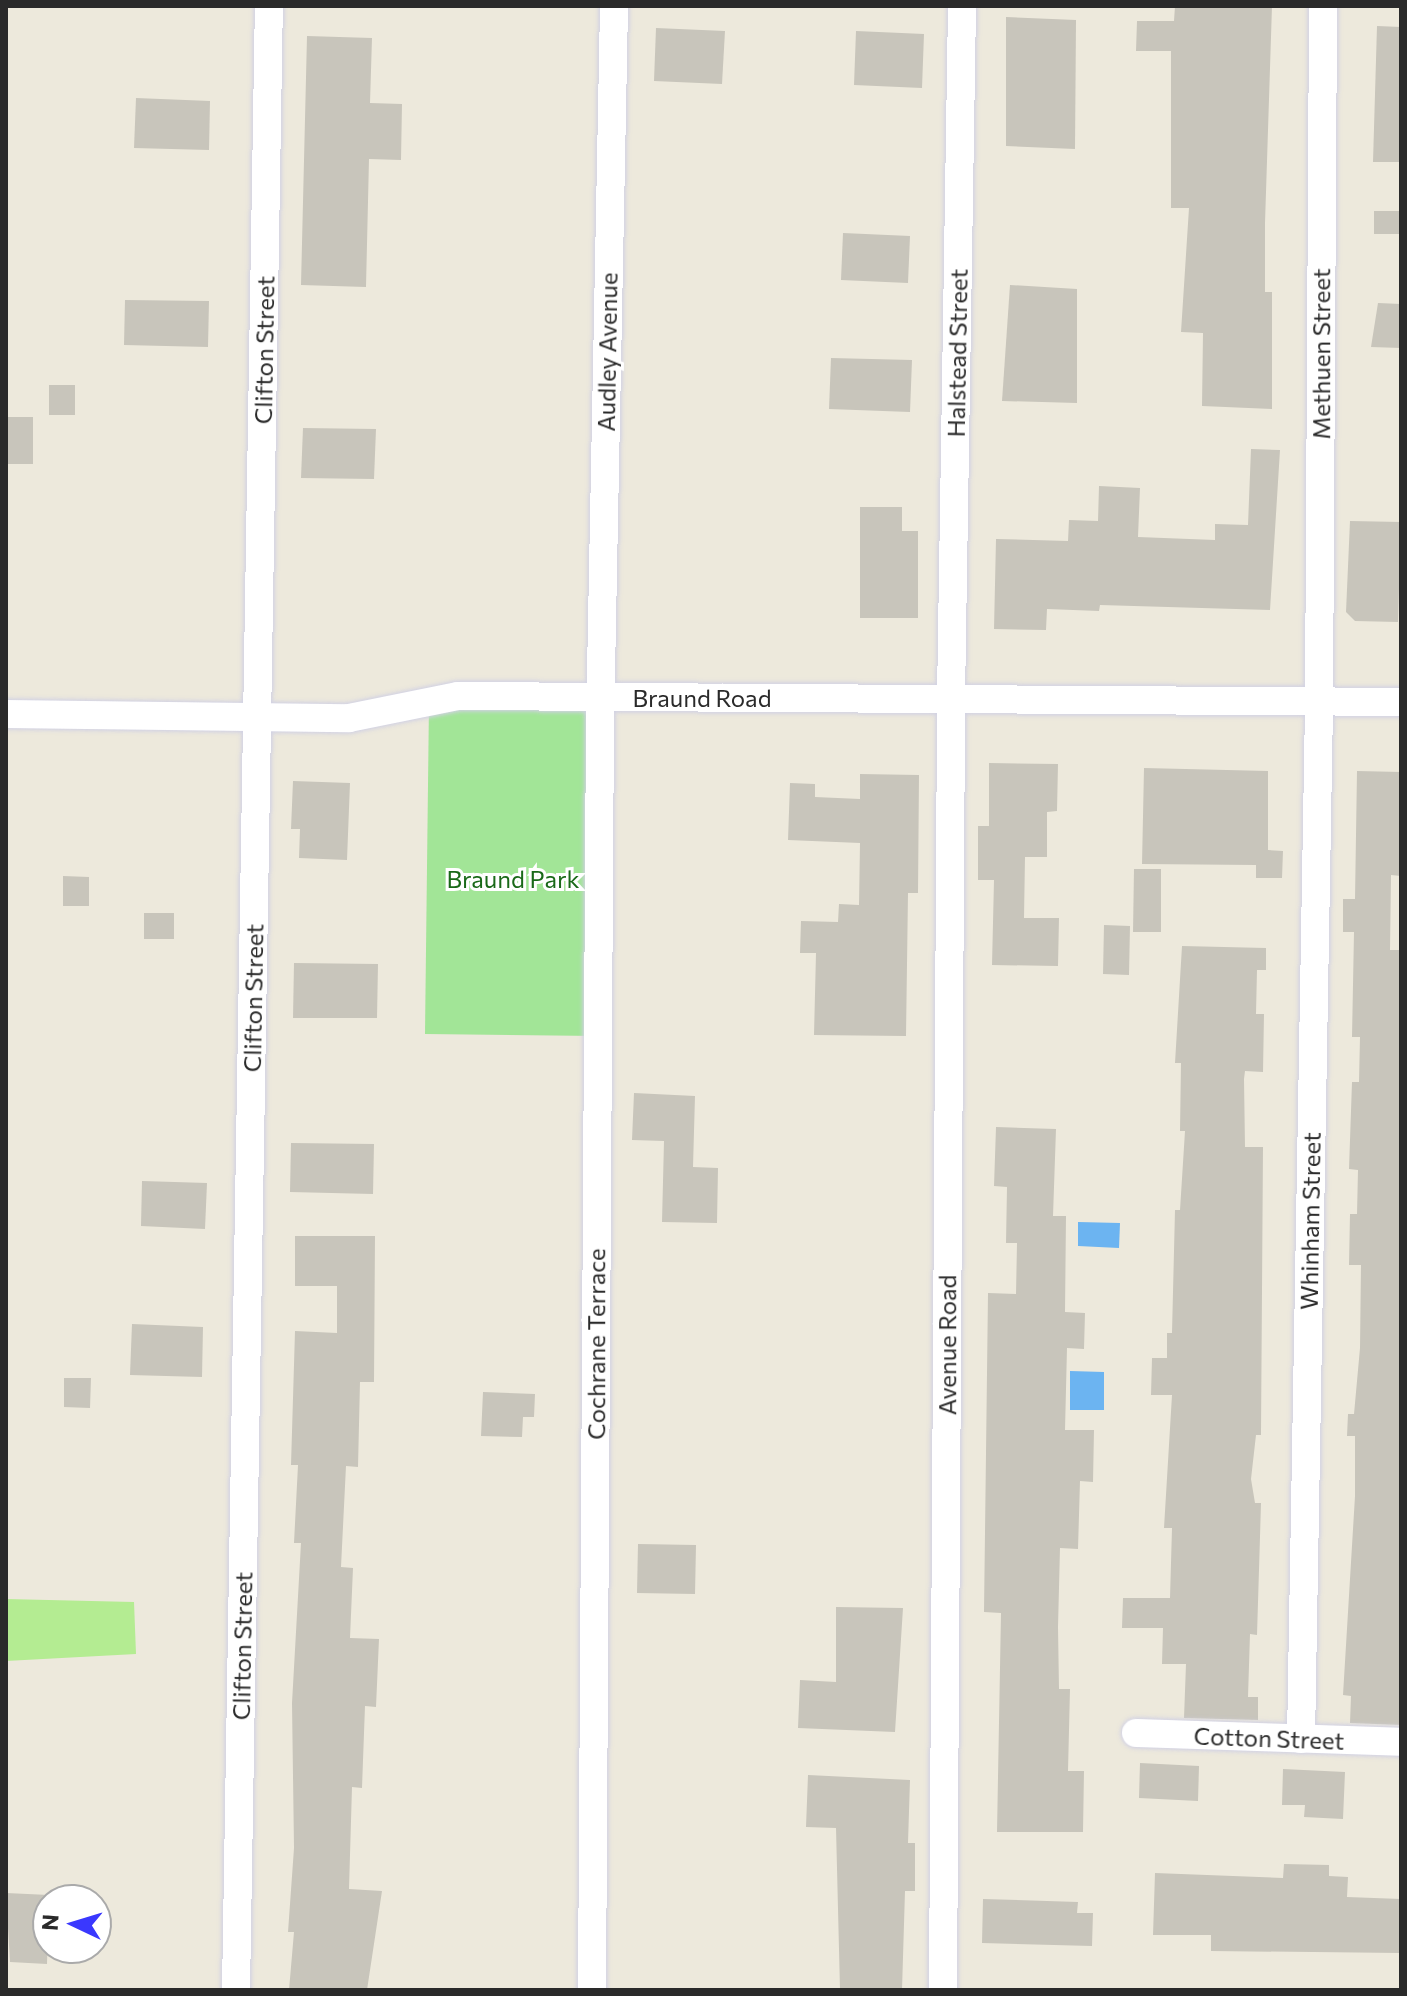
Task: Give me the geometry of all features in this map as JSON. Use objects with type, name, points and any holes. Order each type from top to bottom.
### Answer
[{"type":"street","name":"Clifton Street","points":[[236,1990],[269,6]]},
{"type":"street","name":"Audley Avenue","points":[[600,698],[614,6]]},
{"type":"street","name":"Halstead Street","points":[[951,699],[962,6]]},
{"type":"street","name":"Methuen Street","points":[[1319,703],[1323,6]]},
{"type":"street","name":"Braund Road","points":[[6,714],[349,718],[458,696],[1401,702]]},
{"type":"street","name":"Cochrane Terrace","points":[[592,1990],[600,698]]},
{"type":"street","name":"Avenue Road","points":[[943,1990],[951,699]]},
{"type":"street","name":"Whinham Street","points":[[1301,1739],[1319,703]]},
{"type":"street","name":"Cotton Street","points":[[1136,1733],[1401,1742]]},
{"type":"green space","name":"Braund Park","points":[[600,698],[598,1036],[425,1034],[429,702]]},
{"type":"green space","points":[[6,1599],[134,1602],[136,1654],[6,1661]]},
{"type":"water","points":[[1078,1222],[1120,1223],[1119,1248],[1078,1246]]},
{"type":"water","points":[[1070,1371],[1104,1372],[1104,1410],[1070,1410]]},
{"type":"building","points":[[1175,6],[1272,6],[1265,292],[1272,292],[1272,409],[1202,406],[1203,333],[1181,332],[1189,208],[1171,208],[1171,51],[1136,51],[1137,21],[1174,21]]},
{"type":"building","points":[[1006,17],[1076,20],[1075,149],[1006,146]]},
{"type":"building","points":[[1377,26],[1401,27],[1401,162],[1373,162]]},
{"type":"building","points":[[656,28],[725,31],[722,84],[654,81]]},
{"type":"building","points":[[856,31],[924,34],[922,88],[854,85]]},
{"type":"building","points":[[307,36],[372,38],[370,103],[402,104],[401,160],[369,159],[366,287],[301,285]]},
{"type":"building","points":[[136,98],[210,101],[209,150],[134,148]]},
{"type":"building","points":[[1374,211],[1401,211],[1401,234],[1374,234]]},
{"type":"building","points":[[843,233],[910,236],[908,283],[841,280]]},
{"type":"building","points":[[1010,285],[1077,289],[1077,403],[1002,401]]},
{"type":"building","points":[[125,300],[209,301],[208,347],[124,345]]},
{"type":"building","points":[[1378,303],[1401,304],[1401,348],[1371,347]]},
{"type":"building","points":[[831,358],[912,360],[910,412],[829,409]]},
{"type":"building","points":[[49,385],[75,385],[75,415],[49,415]]},
{"type":"building","points":[[6,417],[33,417],[33,464],[6,464]]},
{"type":"building","points":[[303,428],[376,429],[374,479],[301,478]]},
{"type":"building","points":[[1251,449],[1280,450],[1270,610],[1100,605],[1099,611],[1047,609],[1046,630],[994,629],[996,539],[1068,541],[1069,520],[1098,521],[1099,486],[1140,488],[1138,537],[1215,540],[1215,524],[1248,525]]},
{"type":"building","points":[[860,507],[902,507],[902,531],[918,531],[918,618],[860,618]]},
{"type":"building","points":[[1350,521],[1401,522],[1398,622],[1355,621],[1346,612]]},
{"type":"building","points":[[989,763],[1058,764],[1057,811],[1047,812],[1047,857],[1025,857],[1024,918],[1059,918],[1058,966],[992,965],[994,880],[978,880],[978,826],[989,826]]},
{"type":"building","points":[[1144,768],[1268,771],[1268,850],[1283,851],[1282,878],[1256,878],[1256,865],[1142,864]]},
{"type":"building","points":[[1357,771],[1401,772],[1401,876],[1391,875],[1390,950],[1401,950],[1401,1725],[1350,1723],[1351,1696],[1343,1695],[1355,1496],[1355,1436],[1347,1436],[1348,1414],[1354,1414],[1360,1348],[1361,1265],[1349,1265],[1350,1214],[1357,1214],[1358,1170],[1349,1169],[1352,1082],[1359,1082],[1360,1037],[1352,1037],[1354,932],[1343,932],[1343,899],[1355,899]]},
{"type":"building","points":[[860,774],[919,775],[918,893],[908,893],[906,1036],[814,1035],[816,953],[800,953],[801,921],[838,922],[839,904],[859,905],[860,843],[788,840],[790,783],[815,784],[815,797],[860,799]]},
{"type":"building","points":[[293,781],[350,783],[347,860],[299,858],[300,829],[291,829]]},
{"type":"building","points":[[1134,869],[1161,869],[1161,932],[1133,932]]},
{"type":"building","points":[[63,876],[89,877],[89,906],[63,906]]},
{"type":"building","points":[[144,913],[174,913],[174,939],[144,939]]},
{"type":"building","points":[[1104,925],[1130,926],[1129,975],[1103,974]]},
{"type":"building","points":[[1182,946],[1266,948],[1266,970],[1257,970],[1256,1014],[1264,1014],[1263,1072],[1245,1071],[1244,1079],[1245,1147],[1263,1147],[1261,1435],[1256,1435],[1251,1479],[1255,1503],[1261,1503],[1257,1635],[1250,1634],[1248,1697],[1258,1697],[1258,1720],[1184,1718],[1186,1664],[1162,1664],[1163,1628],[1122,1628],[1123,1598],[1170,1598],[1172,1528],[1164,1528],[1172,1395],[1151,1395],[1152,1358],[1167,1358],[1167,1333],[1172,1333],[1175,1210],[1180,1210],[1185,1131],[1180,1131],[1181,1063],[1175,1063]]},
{"type":"building","points":[[294,963],[378,964],[377,1018],[293,1018]]},
{"type":"building","points":[[634,1093],[695,1096],[693,1167],[718,1168],[717,1223],[662,1222],[664,1141],[632,1140]]},
{"type":"building","points":[[996,1127],[1056,1129],[1053,1216],[1066,1216],[1065,1312],[1085,1313],[1084,1349],[1067,1348],[1065,1430],[1094,1430],[1093,1482],[1080,1481],[1078,1549],[1060,1548],[1058,1627],[1059,1689],[1070,1689],[1068,1771],[1084,1771],[1083,1832],[997,1832],[1001,1613],[984,1612],[988,1293],[1016,1294],[1017,1243],[1006,1243],[1007,1187],[994,1186]]},
{"type":"building","points":[[291,1143],[374,1144],[373,1194],[290,1192]]},
{"type":"building","points":[[142,1181],[207,1183],[205,1229],[141,1226]]},
{"type":"building","points":[[295,1236],[375,1236],[374,1382],[360,1382],[358,1467],[346,1466],[341,1567],[353,1568],[350,1638],[379,1639],[376,1707],[365,1706],[362,1788],[352,1787],[349,1889],[382,1891],[367,1990],[289,1990],[294,1932],[288,1932],[294,1848],[292,1703],[301,1543],[294,1543],[298,1465],[291,1465],[295,1331],[337,1333],[337,1286],[295,1286]]},
{"type":"building","points":[[132,1324],[203,1327],[202,1377],[130,1375]]},
{"type":"building","points":[[64,1378],[91,1378],[90,1408],[64,1407]]},
{"type":"building","points":[[483,1392],[535,1394],[534,1417],[523,1417],[522,1437],[481,1436]]},
{"type":"building","points":[[638,1544],[696,1545],[695,1594],[637,1593]]},
{"type":"building","points":[[836,1607],[903,1608],[895,1732],[798,1728],[800,1680],[836,1682]]},
{"type":"building","points":[[1140,1763],[1199,1766],[1198,1801],[1139,1798]]},
{"type":"building","points":[[1283,1769],[1345,1772],[1343,1819],[1304,1817],[1305,1805],[1282,1805]]},
{"type":"building","points":[[808,1775],[910,1780],[908,1843],[915,1843],[915,1891],[905,1891],[902,1990],[840,1990],[836,1828],[806,1827]]},
{"type":"building","points":[[1284,1864],[1329,1865],[1329,1876],[1348,1877],[1347,1897],[1401,1899],[1400,1953],[1211,1951],[1211,1935],[1153,1935],[1155,1873],[1283,1878]]},
{"type":"building","points":[[6,1893],[32,1894],[32,1963],[10,1962]]},
{"type":"building","points":[[983,1899],[1078,1902],[1077,1913],[1093,1913],[1092,1946],[982,1943]]}]
